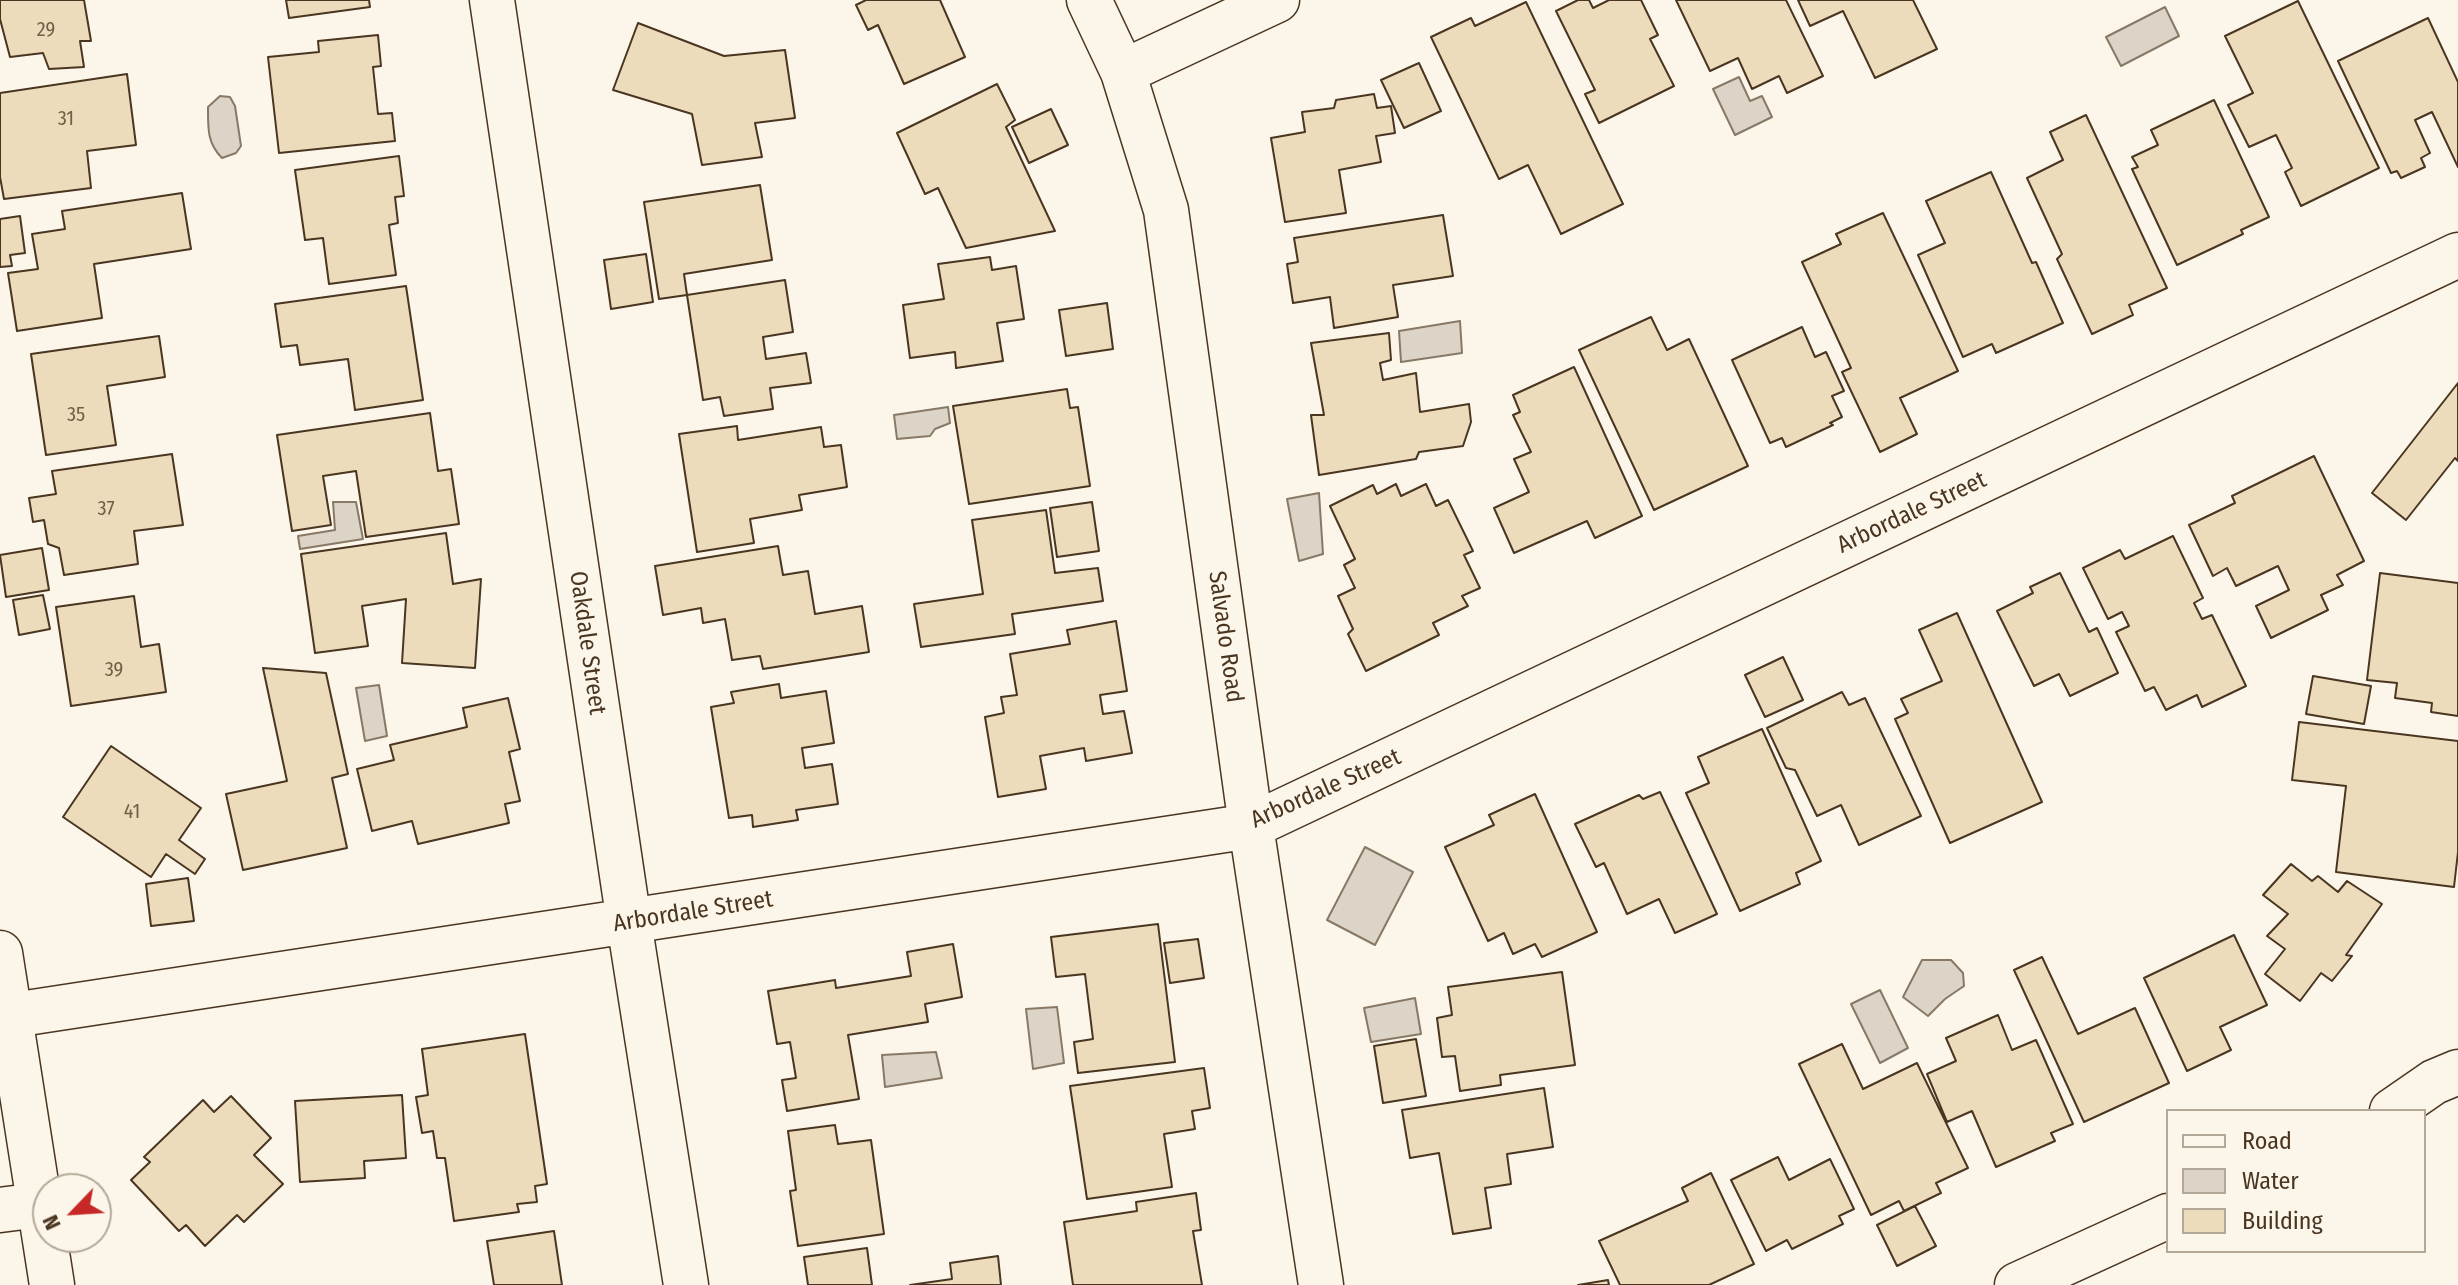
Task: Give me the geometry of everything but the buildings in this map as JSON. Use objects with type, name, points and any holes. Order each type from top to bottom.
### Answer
[{"type":"street","name":"Oakdale Street","points":[[492,0],[686,1285]]},
{"type":"street","name":"Salvado Road","points":[[1089,0],[1123,72],[1166,210],[1251,826],[1321,1285]]},
{"type":"street","points":[[1123,72],[1277,0]]},
{"type":"street","name":"Arbordale Street","points":[[5,1016],[1251,826],[2458,255]]},
{"type":"street","points":[[0,953],[20,1208],[52,1285]]},
{"type":"street","points":[[2395,1109],[2434,1082],[2458,1072]]},
{"type":"street","points":[[2422,1109],[2458,1102]]},
{"type":"street","points":[[2017,1285],[2166,1217]]},
{"type":"water","points":[[2165,7],[2179,36],[2121,66],[2106,37]]},
{"type":"water","points":[[1739,77],[1750,101],[1762,96],[1772,117],[1735,135],[1713,89]]},
{"type":"water","points":[[220,96],[230,97],[235,106],[241,146],[236,153],[222,158],[211,141],[208,122],[208,107]]},
{"type":"water","points":[[1460,321],[1462,353],[1401,362],[1399,331]]},
{"type":"water","points":[[948,407],[950,423],[935,429],[930,436],[897,439],[894,415]]},
{"type":"water","points":[[1319,493],[1323,554],[1299,561],[1287,499]]},
{"type":"water","points":[[333,502],[356,502],[363,539],[300,549],[298,536],[335,530]]},
{"type":"water","points":[[379,685],[387,736],[365,741],[356,688]]},
{"type":"water","points":[[1365,847],[1413,872],[1375,945],[1327,920]]},
{"type":"water","points":[[1922,960],[1951,960],[1963,973],[1964,986],[1928,1016],[1903,997]]},
{"type":"water","points":[[1880,990],[1908,1048],[1880,1063],[1851,1004]]},
{"type":"water","points":[[1415,998],[1421,1034],[1371,1042],[1364,1008]]},
{"type":"water","points":[[1057,1007],[1064,1063],[1033,1069],[1026,1009]]},
{"type":"water","points":[[936,1052],[942,1078],[885,1087],[882,1055]]}]
